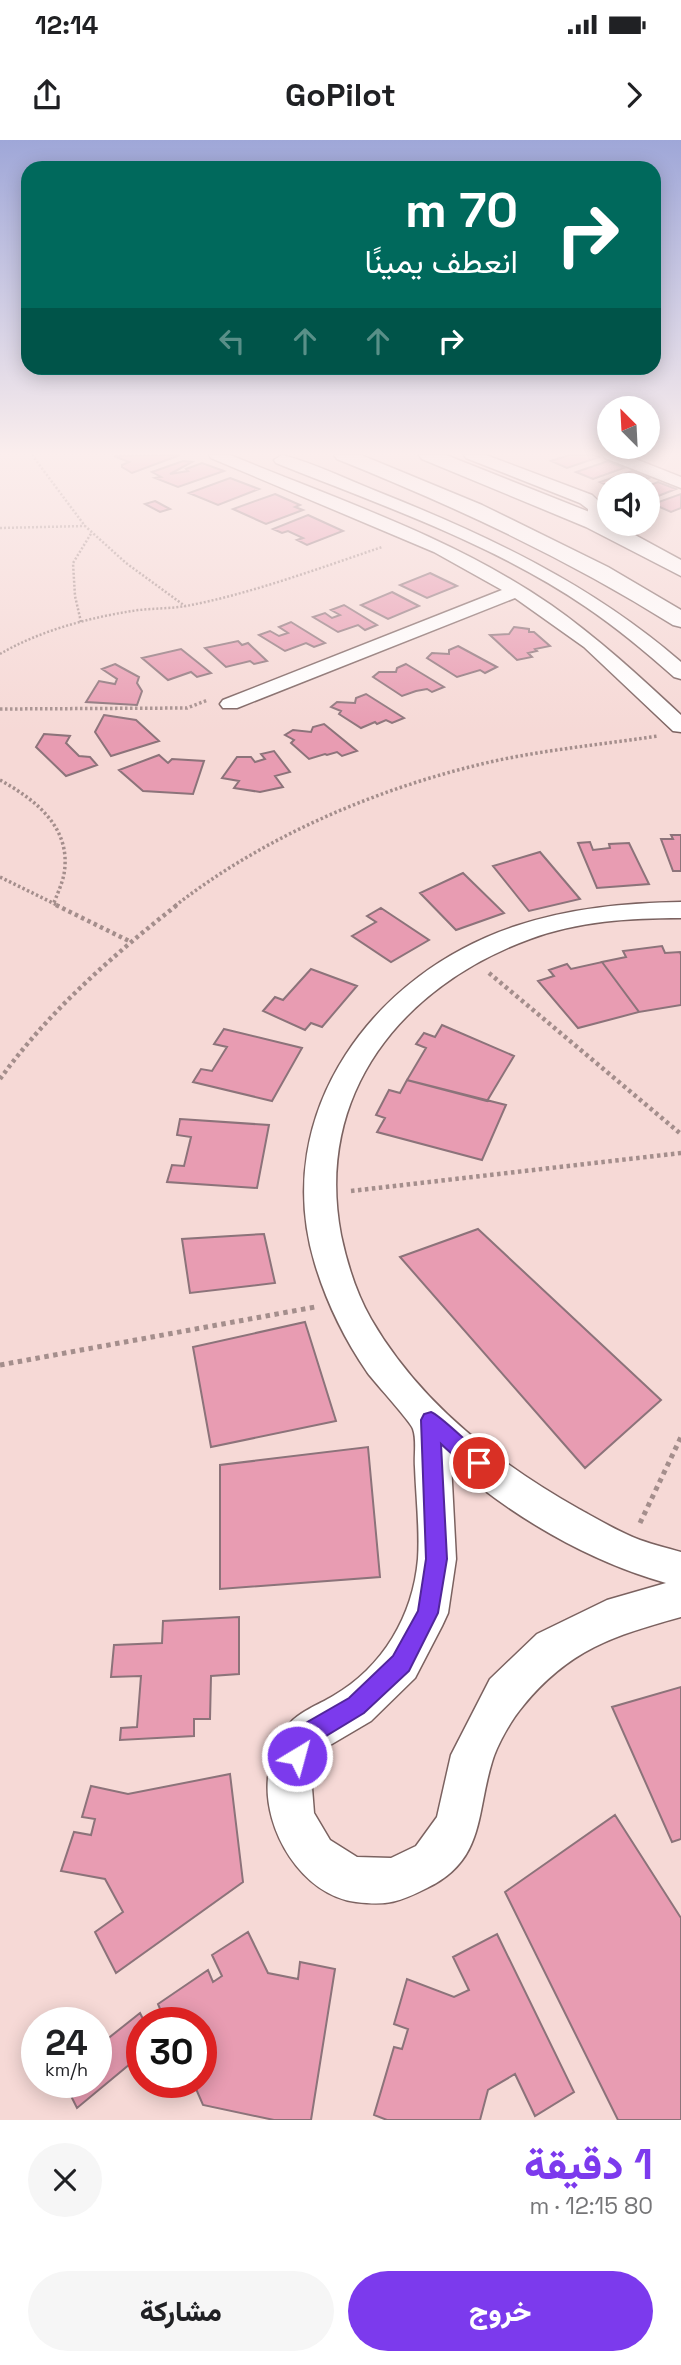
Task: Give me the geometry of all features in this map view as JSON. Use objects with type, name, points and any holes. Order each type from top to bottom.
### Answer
[{"type":"street","points":[[433,547],[517,591],[591,643],[674,730]]},
{"type":"street","points":[[487,547],[531,566],[607,612],[636,633],[681,673]]},
{"type":"street","points":[[557,547],[630,587],[681,620]]},
{"type":"street","points":[[641,547],[681,569]]},
{"type":"street","points":[[234,703],[517,591]]},
{"type":"street","points":[[681,910],[621,910],[560,921],[503,940],[451,965],[406,998],[368,1038],[340,1084],[323,1136],[318,1195],[329,1257],[355,1322],[399,1387],[459,1449],[536,1506],[627,1552],[681,1570]]},
{"type":"street","points":[[431,1420],[436,1559],[428,1613],[401,1664],[356,1706],[305,1736],[289,1775],[292,1818],[314,1856],[351,1879],[393,1881],[432,1862],[457,1827],[472,1755],[505,1694],[551,1648],[607,1619],[681,1598]]},
{"type":"path","points":[[81,622],[75,596],[73,563],[83,547]]},
{"type":"path","points":[[109,547],[186,606]]},
{"type":"path","points":[[0,654],[19,643],[81,622],[133,611],[186,606],[361,556],[380,547]]},
{"type":"path","points":[[0,709],[187,708],[209,700],[234,703]]},
{"type":"path","points":[[0,1079],[19,1051],[129,941],[182,899],[238,862],[296,831],[356,804],[483,764],[674,730]]},
{"type":"path","points":[[0,780],[25,793],[50,815],[63,842],[65,872],[53,905]]},
{"type":"path","points":[[0,877],[129,941]]},
{"type":"path","points":[[469,957],[681,1134]]},
{"type":"path","points":[[318,1195],[681,1153]]},
{"type":"path","points":[[0,1365],[346,1301]]},
{"type":"path","points":[[627,1552],[681,1437]]},
{"type":"building","points":[[430,573],[457,586],[427,598],[400,585]]},
{"type":"building","points":[[392,592],[419,606],[388,619],[361,605]]},
{"type":"building","points":[[344,605],[377,625],[365,630],[358,625],[338,632],[313,617],[325,613],[332,618],[340,615],[331,610]]},
{"type":"building","points":[[291,622],[325,643],[314,647],[306,643],[285,651],[259,635],[270,631],[279,636],[288,633],[279,627]]},
{"type":"building","points":[[514,627],[529,629],[529,632],[534,632],[550,646],[528,653],[532,657],[517,660],[490,635],[509,634]]},
{"type":"building","points":[[238,641],[242,645],[248,643],[267,661],[254,664],[250,661],[226,667],[205,648]]},
{"type":"building","points":[[458,646],[497,667],[485,673],[480,670],[457,677],[427,658],[432,653],[449,654],[449,650]]},
{"type":"building","points":[[181,649],[211,673],[197,677],[191,672],[168,680],[142,658]]},
{"type":"building","points":[[115,664],[139,677],[137,683],[142,691],[137,705],[86,702],[99,681],[115,684],[117,679],[102,669]]},
{"type":"building","points":[[406,664],[444,687],[432,692],[427,689],[402,696],[373,677],[379,672],[396,672],[397,668]]},
{"type":"building","points":[[366,694],[404,718],[392,723],[386,720],[377,724],[375,722],[361,728],[339,714],[341,711],[331,707],[337,702],[355,703],[356,698]]},
{"type":"building","points":[[104,715],[136,720],[159,741],[111,756],[95,732]]},
{"type":"building","points":[[324,724],[357,751],[342,756],[337,752],[309,759],[291,743],[294,740],[285,735],[293,730],[311,732],[313,727]]},
{"type":"building","points":[[44,734],[70,736],[66,743],[79,756],[90,757],[97,765],[66,776],[36,747]]},
{"type":"building","points":[[274,751],[290,772],[275,776],[283,787],[260,792],[234,788],[239,781],[222,778],[237,757],[251,757],[255,762],[265,759],[261,754]]},
{"type":"building","points":[[159,755],[168,763],[172,759],[204,761],[193,794],[143,791],[119,770]]},
{"type":"building","points":[[671,835],[681,835],[681,871],[673,871],[661,839],[673,839]]},
{"type":"building","points":[[590,842],[593,850],[610,848],[609,844],[629,843],[649,884],[597,888],[578,843]]},
{"type":"building","points":[[540,852],[580,899],[529,911],[493,866]]},
{"type":"building","points":[[463,873],[504,913],[456,930],[420,893]]},
{"type":"building","points":[[381,908],[429,940],[391,962],[352,936],[376,922],[367,916]]},
{"type":"building","points":[[662,946],[665,953],[680,952],[681,955],[681,1005],[639,1012],[602,962],[626,957],[623,951]]},
{"type":"building","points":[[602,962],[639,1012],[578,1028],[538,981],[554,976],[549,970],[567,964],[571,969]]},
{"type":"building","points":[[311,969],[357,986],[322,1027],[311,1023],[305,1030],[263,1011],[275,997],[283,1000]]},
{"type":"building","points":[[442,1025],[514,1056],[487,1101],[407,1080],[426,1048],[416,1044],[424,1033],[435,1037]]},
{"type":"building","points":[[224,1029],[302,1048],[272,1101],[193,1082],[201,1069],[212,1071],[227,1047],[214,1044]]},
{"type":"building","points":[[407,1080],[506,1105],[482,1160],[377,1132],[385,1118],[376,1115],[389,1090],[400,1093]]},
{"type":"building","points":[[180,1119],[269,1125],[257,1188],[167,1182],[172,1165],[184,1166],[191,1137],[177,1135]]},
{"type":"building","points":[[478,1229],[661,1400],[585,1468],[400,1257]]},
{"type":"building","points":[[264,1234],[275,1283],[190,1293],[182,1239]]},
{"type":"building","points":[[305,1322],[336,1421],[211,1447],[193,1347]]},
{"type":"building","points":[[368,1447],[380,1577],[220,1589],[220,1465]]},
{"type":"building","points":[[239,1617],[239,1674],[211,1676],[210,1719],[194,1719],[194,1736],[120,1740],[121,1728],[137,1727],[141,1676],[111,1677],[114,1645],[162,1643],[163,1621]]},
{"type":"building","points":[[681,1687],[681,1839],[672,1842],[612,1707]]},
{"type":"building","points":[[230,1774],[243,1882],[116,1973],[95,1932],[123,1912],[105,1879],[61,1871],[74,1832],[91,1835],[95,1819],[82,1817],[91,1786],[128,1794]]},
{"type":"building","points":[[615,1815],[681,1918],[681,2120],[618,2120],[505,1892]]},
{"type":"building","points":[[248,1932],[268,1973],[298,1979],[300,1962],[335,1969],[311,2120],[274,2120],[203,2105],[200,2098],[217,2098],[217,2007],[159,2007],[158,2004],[208,1970],[213,1982],[222,1976],[212,1955]]},
{"type":"building","points":[[497,1934],[574,2092],[535,2116],[515,2074],[488,2090],[480,2120],[387,2120],[374,2115],[394,2047],[402,2049],[408,2029],[394,2024],[407,1979],[454,1997],[469,1990],[453,1957]]},
{"type":"building","points":[[126,2024],[126,2067],[112,2079],[112,2035]]},
{"type":"building","points":[[72,2098],[89,2098],[77,2108]]},
{"type":"route","points":[[297,1756],[305,1736],[356,1706],[401,1664],[428,1613],[436,1559],[431,1420],[459,1449],[479,1463]]}]
